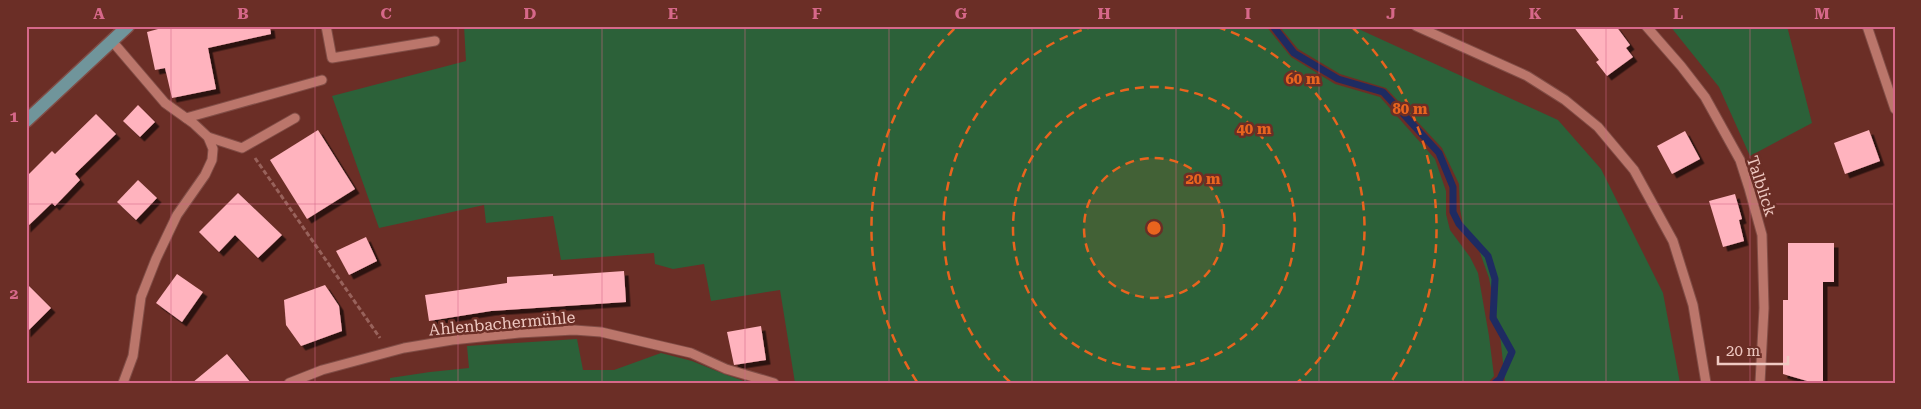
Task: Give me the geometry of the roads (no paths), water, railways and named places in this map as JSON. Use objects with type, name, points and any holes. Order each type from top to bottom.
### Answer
[{"type":"main road","points":[[26,122],[128,26]]},
{"type":"street","points":[[326,26],[332,58],[435,41]]},
{"type":"street","points":[[1416,26],[1527,76],[1565,100],[1598,127],[1634,170],[1673,241],[1693,305],[1706,383]]},
{"type":"street","name":"Talblick","points":[[1646,26],[1705,97],[1740,160],[1762,235],[1764,308],[1760,383]]},
{"type":"street","points":[[1867,26],[1895,109]]},
{"type":"street","points":[[112,42],[165,104],[186,118],[208,137],[242,148],[296,118]]},
{"type":"street","points":[[186,118],[322,80]]},
{"type":"street","points":[[123,383],[133,356],[141,297],[156,259],[177,215],[205,175],[212,160],[213,149],[208,137]]},
{"type":"street","name":"Ahlenbachermühle","points":[[289,383],[322,370],[404,348],[452,340],[574,330],[601,332],[691,353],[726,369],[774,383]]},
{"type":"waterway","points":[[1273,26],[1294,53],[1338,79],[1383,92],[1439,153],[1453,187],[1453,212],[1459,224],[1488,256],[1495,279],[1493,318],[1512,352],[1500,379],[1495,383]]}]
